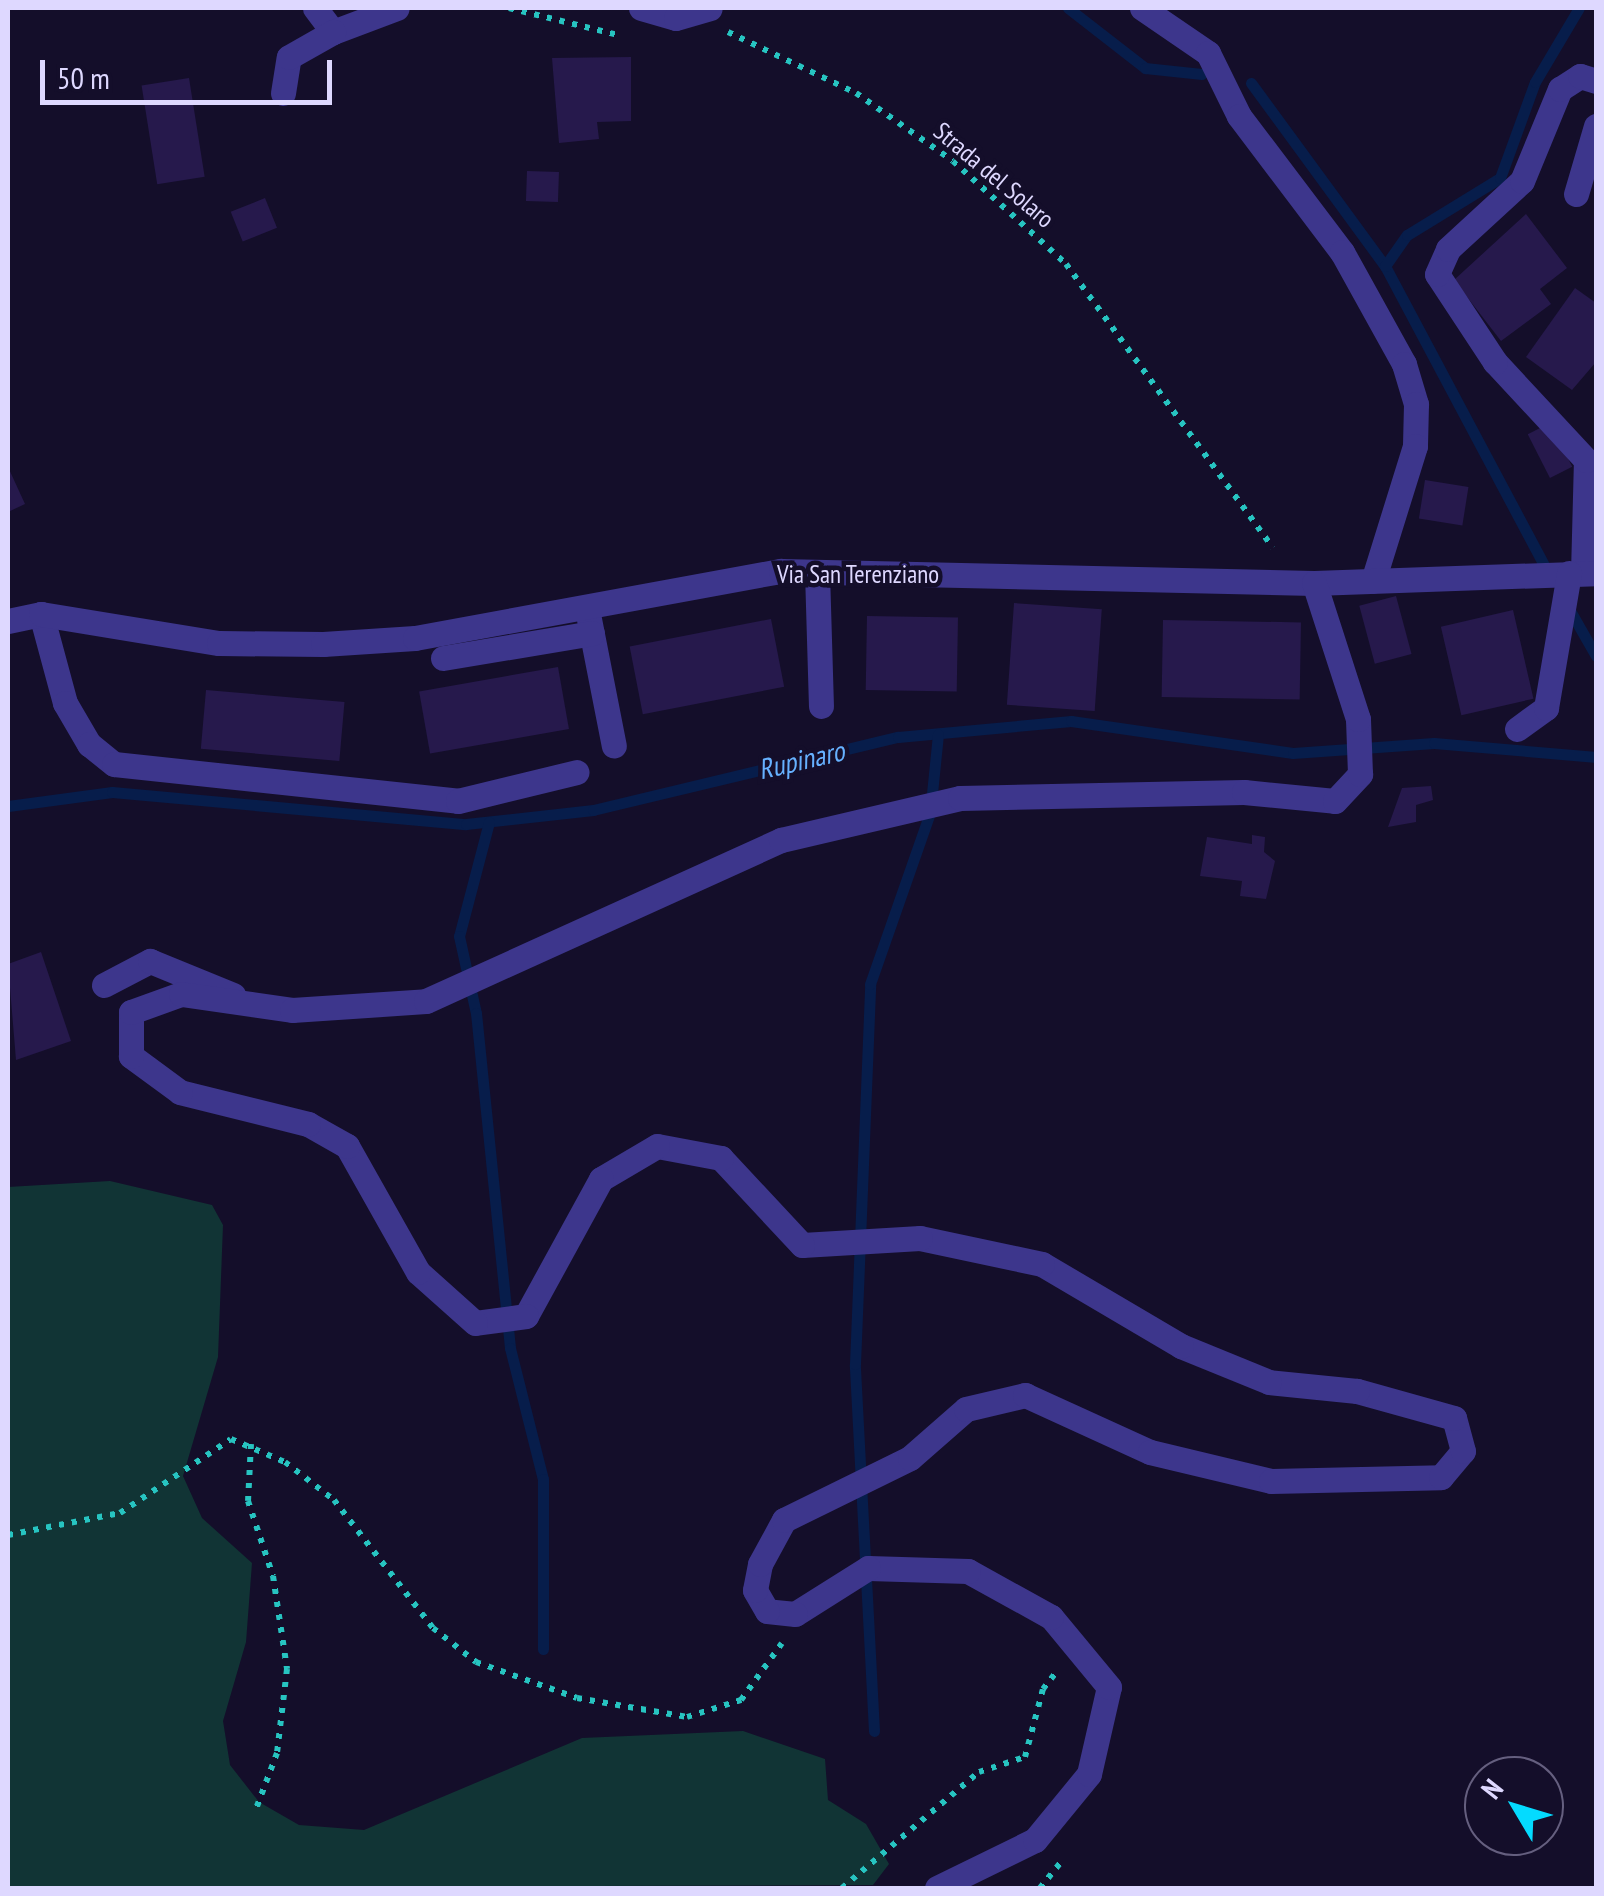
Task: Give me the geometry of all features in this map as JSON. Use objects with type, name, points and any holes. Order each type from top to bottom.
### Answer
[{"type":"street","points":[[315,8],[333,32]]},
{"type":"street","points":[[283,92],[288,57],[333,32],[398,8]]},
{"type":"street","points":[[641,8],[676,18],[710,8]]},
{"type":"street","points":[[1142,8],[1208,52],[1239,116],[1342,252],[1404,364],[1416,404],[1415,446],[1373,580]]},
{"type":"street","points":[[1517,729],[1546,708],[1583,573],[1586,460],[1495,362],[1436,274],[1448,249],[1522,181],[1560,89],[1580,76],[1596,81]]},
{"type":"street","points":[[1576,194],[1596,126]]},
{"type":"street","points":[[817,572],[821,706]]},
{"type":"street","name":"Via San Terenziano","points":[[8,621],[41,614],[220,643],[323,644],[817,572],[1314,583],[1583,573]]},
{"type":"street","points":[[937,1888],[1035,1840],[1089,1774],[1109,1687],[1051,1617],[968,1570],[868,1568],[795,1614],[768,1611],[755,1590],[764,1543],[814,1500],[910,1458],[966,1409],[1025,1395],[1150,1452],[1271,1481],[1441,1477],[1459,1462],[1464,1438],[1454,1418],[1434,1406],[1270,1382],[1180,1346],[1042,1264],[920,1238],[802,1245],[721,1158],[657,1146],[601,1179],[526,1316],[475,1323],[418,1272],[347,1146],[308,1124],[180,1092],[131,1056],[131,1012],[154,997],[251,1004],[426,1001],[781,840],[960,798],[1244,792],[1334,801],[1360,774],[1358,719],[1314,583]]},
{"type":"street","points":[[587,606],[614,746]]},
{"type":"street","points":[[41,614],[66,703],[89,744],[114,764],[458,801],[577,772]]},
{"type":"street","points":[[443,658],[592,633]]},
{"type":"street","points":[[104,985],[150,961],[251,1004]]},
{"type":"path","points":[[509,8],[628,36]]},
{"type":"path","name":"Strada del Solaro","points":[[716,35],[730,31],[856,93],[953,161],[1066,264],[1264,546],[1304,556],[1314,583]]},
{"type":"path","points":[[8,1535],[120,1513],[231,1439],[251,1444],[334,1500],[433,1628],[476,1662],[577,1698],[686,1717],[741,1700],[795,1614]]},
{"type":"path","points":[[251,1444],[248,1501],[279,1601],[287,1670],[277,1753],[256,1809]]},
{"type":"path","points":[[842,1888],[979,1772],[1025,1757],[1042,1689],[1057,1670],[1076,1664],[1109,1687]]},
{"type":"green space","points":[[110,1181],[212,1205],[223,1225],[218,1357],[183,1476],[202,1518],[252,1563],[246,1642],[223,1721],[230,1765],[259,1802],[299,1825],[364,1830],[582,1738],[743,1731],[825,1759],[828,1800],[866,1824],[889,1864],[873,1885],[8,1888],[8,1187]]},
{"type":"building","points":[[631,57],[631,121],[597,122],[599,139],[559,143],[552,58]]},
{"type":"building","points":[[189,78],[205,177],[157,184],[142,86]]},
{"type":"building","points":[[527,171],[559,172],[558,202],[526,201]]},
{"type":"building","points":[[265,198],[277,228],[243,242],[231,212]]},
{"type":"building","points":[[1526,214],[1567,268],[1540,289],[1551,304],[1501,341],[1454,280]]},
{"type":"building","points":[[1575,288],[1596,303],[1596,362],[1572,390],[1526,357]]},
{"type":"building","points":[[1550,423],[1572,467],[1550,478],[1528,434]]},
{"type":"building","points":[[8,467],[25,504],[8,512]]},
{"type":"building","points":[[1425,480],[1468,487],[1462,525],[1419,519]]},
{"type":"building","points":[[1396,596],[1412,654],[1375,664],[1359,606]]},
{"type":"building","points":[[1014,603],[1102,609],[1095,711],[1007,705]]},
{"type":"building","points":[[1513,610],[1533,699],[1461,715],[1441,627]]},
{"type":"building","points":[[867,616],[958,618],[957,692],[866,690]]},
{"type":"building","points":[[771,619],[784,687],[643,714],[630,646]]},
{"type":"building","points":[[1163,620],[1301,622],[1300,699],[1162,697]]},
{"type":"building","points":[[558,667],[569,729],[430,754],[419,691]]},
{"type":"building","points":[[206,690],[344,702],[339,761],[201,749]]},
{"type":"building","points":[[1431,786],[1433,800],[1416,805],[1416,822],[1388,827],[1402,788]]},
{"type":"building","points":[[1252,835],[1265,837],[1264,852],[1275,861],[1266,899],[1240,896],[1242,881],[1200,876],[1207,837],[1252,844]]},
{"type":"building","points":[[41,952],[71,1041],[16,1060],[8,964]]},
{"type":"waterway","points":[[1068,8],[1145,68],[1202,74]]},
{"type":"waterway","points":[[1385,266],[1407,235],[1500,178],[1535,82],[1579,8]]},
{"type":"waterway","points":[[1251,83],[1385,266],[1549,574]]},
{"type":"waterway","points":[[1568,607],[1596,656]]},
{"type":"waterway","name":"Rupinaro","points":[[8,806],[112,792],[466,824],[593,810],[898,737],[1071,721],[1293,753],[1434,743],[1596,757]]},
{"type":"waterway","points":[[874,1731],[855,1364],[870,984],[930,813],[938,734]]},
{"type":"waterway","points":[[489,822],[459,936],[476,1013],[510,1348],[543,1479],[543,1649]]}]
